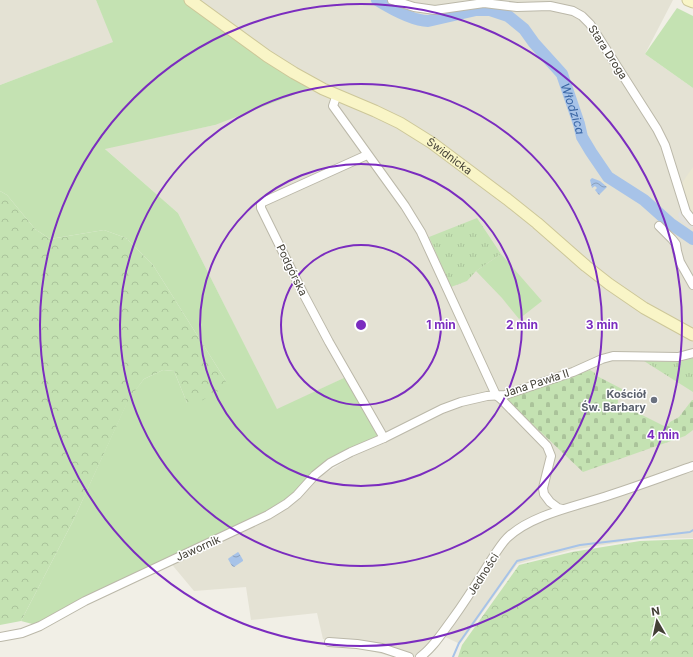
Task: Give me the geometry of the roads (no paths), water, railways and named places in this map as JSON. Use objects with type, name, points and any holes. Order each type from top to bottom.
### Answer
[{"type":"street","name":"Świdnicka","points":[[190,0],[267,56],[312,83],[400,123],[432,143],[507,199],[609,284],[644,308],[693,335]]},
{"type":"street","name":"Stara Droga","points":[[392,0],[414,7],[435,10],[484,3],[517,7],[550,6],[573,11],[582,16],[590,24],[657,129],[665,145],[686,212],[693,221]]},
{"type":"street","points":[[688,0],[693,2]]},
{"type":"street","points":[[337,94],[333,106],[405,206],[421,232],[496,396],[502,400],[547,446],[551,456],[543,488],[544,494],[550,502],[562,509]]},
{"type":"street","name":"Podgórska","points":[[367,155],[263,202],[261,204],[261,208],[325,336],[384,438]]},
{"type":"street","points":[[659,226],[676,244],[680,262],[693,285]]},
{"type":"street","name":"Jana Pawła II","points":[[384,438],[442,409],[461,402],[487,396],[505,395],[566,374],[602,359],[613,356],[678,357],[693,353]]},
{"type":"street","name":"Jawornik","points":[[0,637],[22,633],[40,626],[86,601],[268,515],[298,495],[330,462],[384,438]]},
{"type":"street","name":"Jedności","points":[[420,657],[442,635],[507,538],[523,526],[562,509],[610,495],[693,466]]},
{"type":"street","points":[[329,642],[382,648],[409,657]]},
{"type":"water","points":[[592,178],[600,181],[607,187],[599,195],[595,190],[597,188],[595,186],[592,188],[590,180]]},
{"type":"water","points":[[238,552],[243,561],[234,567],[228,559]]},
{"type":"waterway","name":"Włodzica","points":[[377,0],[401,14],[415,19],[428,21],[476,10],[490,10],[508,16],[524,29],[534,43],[562,74],[582,137],[608,177],[644,200],[671,224],[693,239]]},
{"type":"waterway","points":[[453,657],[459,643],[517,561],[580,545],[690,532],[693,530]]},
{"type":"place","name":"Kościół Św. Barbary","points":[[654,400]]}]
